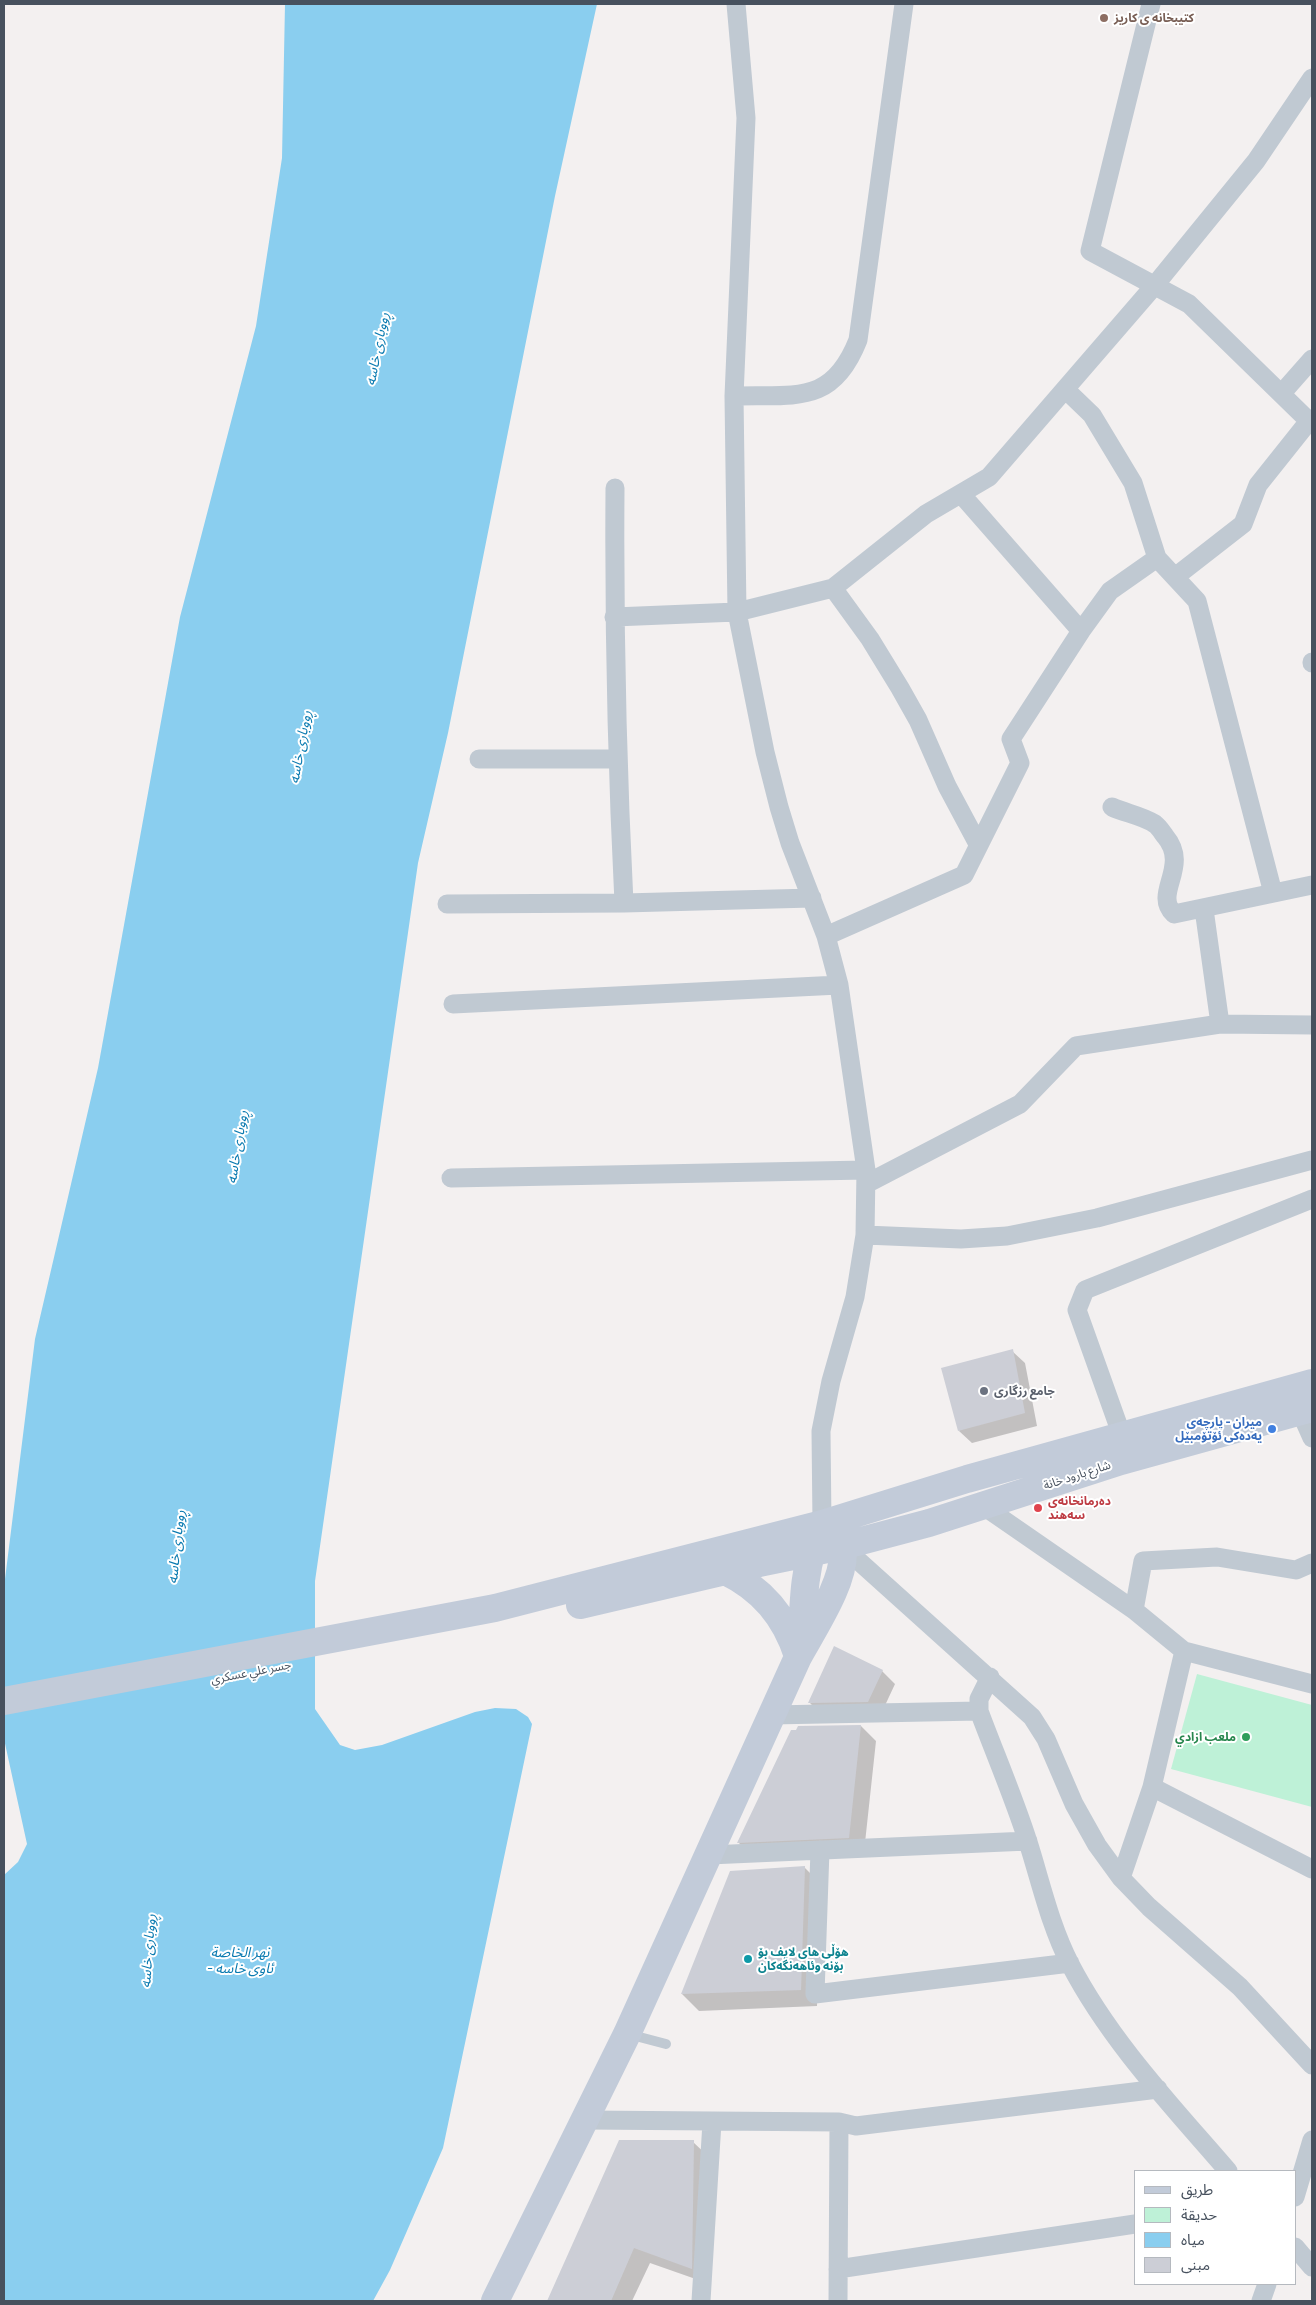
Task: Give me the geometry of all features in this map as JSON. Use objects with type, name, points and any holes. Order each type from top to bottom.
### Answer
[{"type":"main road","name":"شارع بارود خانة","points":[[497,1617],[1312,1383]]},
{"type":"main road","name":"شارع بارود خانة","points":[[497,1617],[842,1546],[929,1523],[1121,1461],[1306,1409]]},
{"type":"main road","points":[[920,1494],[929,1523]]},
{"type":"main road","points":[[499,2300],[628,2034],[800,1652],[834,1588],[842,1566],[842,1546],[822,1524],[811,1551],[804,1599],[800,1652]]},
{"type":"main road","points":[[725,1570],[751,1585],[772,1605],[800,1652]]},
{"type":"main road","name":"جسر علي عسكري","points":[[4,1701],[497,1617]]},
{"type":"main road","name":"جسر علي عسكري","points":[[4,1718],[497,1617]]},
{"type":"street","points":[[736,4],[746,118],[734,396],[737,612],[765,752],[779,807],[790,844],[826,936],[839,985],[866,1177],[865,1235],[855,1297],[825,1405],[820,1456],[822,1524]]},
{"type":"street","points":[[734,396],[809,394],[826,386],[839,376],[850,361],[858,340],[904,4]]},
{"type":"street","points":[[1151,4],[1090,251],[1155,284],[1189,304],[1282,393],[1310,423],[1258,485],[1243,524],[1175,577]]},
{"type":"street","points":[[614,618],[737,612],[833,588],[926,514],[989,477],[1155,284],[1256,162],[1312,81]]},
{"type":"street","points":[[1282,393],[1312,359]]},
{"type":"street","points":[[1064,389],[1092,415],[1133,483],[1157,558],[1197,602],[1273,893]]},
{"type":"street","points":[[615,488],[614,618],[617,758],[624,903]]},
{"type":"street","points":[[961,494],[1081,631]]},
{"type":"street","points":[[826,936],[964,875],[1020,763],[1011,739],[1081,631],[1110,591],[1157,558]]},
{"type":"street","points":[[833,588],[870,639],[909,704],[947,786],[978,844]]},
{"type":"street","points":[[479,760],[617,758]]},
{"type":"street","points":[[1112,808],[1156,824],[1171,842],[1176,861],[1166,898],[1167,908],[1174,914],[1312,886]]},
{"type":"street","points":[[447,904],[624,903],[812,898]]},
{"type":"street","points":[[1204,909],[1220,1024]]},
{"type":"street","points":[[453,1004],[839,985]]},
{"type":"street","points":[[451,1178],[866,1177],[1020,1104],[1076,1046],[1220,1024],[1312,1025]]},
{"type":"street","points":[[865,1235],[961,1239],[1007,1236],[1112,1214],[1312,1160]]},
{"type":"street","points":[[1122,1436],[1077,1310],[1085,1290],[1312,1199]]},
{"type":"street","points":[[1306,1409],[1312,1438]]},
{"type":"street","points":[[982,1505],[1134,1610],[1184,1651],[1312,1684]]},
{"type":"street","points":[[842,1546],[1032,1717],[1040,1728],[1074,1804],[1097,1844],[1120,1878],[1149,1907],[1240,1987],[1312,2064]]},
{"type":"street","points":[[1134,1610],[1143,1561],[1217,1557],[1296,1570],[1312,1562]]},
{"type":"street","points":[[1120,1878],[1152,1788],[1184,1651]]},
{"type":"street","points":[[990,1678],[980,1695],[979,1711],[1028,1841],[1056,1934],[1070,1963],[1107,2024],[1158,2089],[1227,2170]]},
{"type":"street","points":[[771,1715],[979,1711]]},
{"type":"street","points":[[1152,1788],[1312,1869]]},
{"type":"street","points":[[709,1855],[1028,1841]]},
{"type":"street","points":[[820,1850],[815,1994],[1070,1963]]},
{"type":"street","points":[[586,2120],[839,2122],[856,2126],[1158,2089]]},
{"type":"street","points":[[701,2301],[712,2122]]},
{"type":"street","points":[[838,2301],[839,2122]]},
{"type":"street","points":[[1296,2195],[1312,2140]]},
{"type":"street","points":[[838,2269],[1134,2224]]},
{"type":"street","points":[[1296,2248],[1312,2267]]},
{"type":"street","points":[[1261,2301],[1267,2285]]},
{"type":"lane","points":[[628,2034],[666,2044]]},
{"type":"green space","name":"ملعب ازادي","points":[[1197,1674],[1312,1705],[1312,1807],[1171,1769]]},
{"type":"water","name":"نهر الخاصة - ئاوی خاسە","points":[[285,4],[597,4],[555,196],[448,733],[418,863],[315,1581],[315,1709],[340,1745],[355,1750],[382,1745],[475,1712],[495,1708],[516,1709],[528,1717],[532,1724],[443,2148],[390,2270],[373,2301],[4,2301],[4,1875],[18,1862],[27,1844],[4,1739],[4,1587],[35,1339],[98,1068],[180,617],[256,326],[282,158]]},
{"type":"building","name":"جامع رزگاری","points":[[1013,1349],[1025,1413],[958,1431],[941,1368]]},
{"type":"building","points":[[834,1646],[883,1670],[868,1702],[808,1703]]},
{"type":"building","points":[[861,1725],[849,1838],[737,1843],[791,1730],[796,1730],[798,1726]]},
{"type":"building","name":"هۆڵی های لایف بۆ بۆنە وئاهەنگەکان","points":[[805,1866],[801,1990],[681,1994],[730,1871]]},
{"type":"building","points":[[619,2140],[694,2140],[692,2269],[634,2248],[611,2301],[547,2301]]},
{"type":"place","name":"كتيبخانه ى كاريز","points":[[1104,18]]},
{"type":"place","name":"جامع رزگاری","points":[[984,1391]]},
{"type":"place","name":"میران - پارچەی یەدەکی ئۆتۆمبێل","points":[[1272,1429]]},
{"type":"place","name":"دەرمانخانەی سەهند","points":[[1038,1508]]},
{"type":"place","name":"ملعب ازادي","points":[[1246,1737]]},
{"type":"place","name":"هۆڵی های لایف بۆ بۆنە وئاهەنگەکان","points":[[748,1959]]},
{"type":"water label","name":"ڕووباری خاسە","points":[[377,349]]},
{"type":"water label","name":"ڕووباری خاسە","points":[[300,747]]},
{"type":"water label","name":"ڕووباری خاسە","points":[[237,1147]]},
{"type":"water label","name":"ڕووباری خاسە","points":[[176,1547]]},
{"type":"water label","name":"ڕووباری خاسە","points":[[148,1951]]}]
